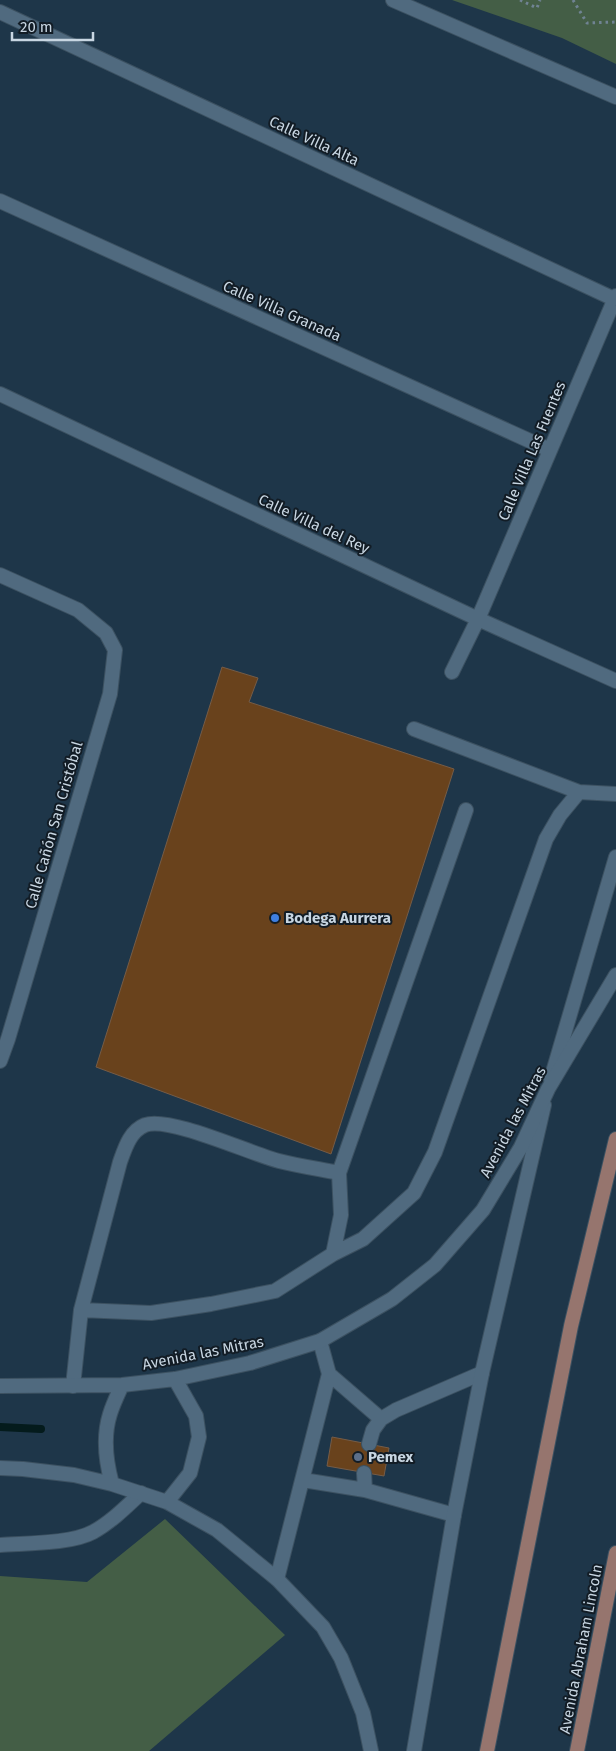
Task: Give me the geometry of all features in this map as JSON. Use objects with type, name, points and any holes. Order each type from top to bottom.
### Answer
[{"type":"main road","points":[[487,1751],[570,1326],[616,1139]]},
{"type":"main road","name":"Avenida Abraham Lincoln","points":[[577,1751],[616,1553]]},
{"type":"street","points":[[393,0],[616,97]]},
{"type":"street","name":"Calle Villa Alta","points":[[0,12],[615,297]]},
{"type":"street","name":"Calle Villa Granada","points":[[0,201],[550,450]]},
{"type":"street","name":"Calle Villa Las Fuentes","points":[[452,672],[478,619],[615,297]]},
{"type":"street","name":"Calle Villa del Rey","points":[[0,394],[478,619],[616,681]]},
{"type":"street","name":"Calle Cañón San Cristóbal","points":[[0,575],[78,610],[106,633],[115,650],[110,694],[0,1061]]},
{"type":"street","points":[[414,729],[580,792],[616,794]]},
{"type":"street","points":[[81,1310],[151,1313],[211,1304],[275,1291],[363,1238],[414,1193],[435,1152],[546,839],[560,815],[580,792]]},
{"type":"street","points":[[334,1254],[341,1215],[339,1173],[466,810]]},
{"type":"street","points":[[414,1751],[454,1515],[482,1373],[548,1089],[616,857]]},
{"type":"street","name":"Avenida las Mitras","points":[[0,1386],[122,1385],[175,1379],[250,1363],[320,1341],[392,1299],[435,1265],[483,1210],[521,1147],[548,1089],[616,975]]},
{"type":"street","points":[[73,1386],[81,1310],[120,1162],[133,1134],[142,1126],[151,1123],[164,1124],[206,1136],[278,1161],[339,1173]]},
{"type":"street","points":[[277,1579],[329,1374],[320,1341]]},
{"type":"street","points":[[369,1444],[373,1430],[381,1419],[396,1410],[482,1373]]},
{"type":"street","points":[[329,1374],[381,1419]]},
{"type":"street","points":[[167,1502],[190,1473],[199,1437],[196,1416],[175,1379]]},
{"type":"street","points":[[112,1484],[106,1462],[107,1438],[110,1415],[122,1385]]},
{"type":"street","points":[[0,1468],[74,1475],[112,1484],[167,1502],[217,1530],[277,1579],[323,1627],[341,1658],[363,1713],[371,1751]]},
{"type":"street","points":[[364,1473],[365,1490]]},
{"type":"street","points":[[302,1480],[365,1490],[454,1515]]},
{"type":"street","points":[[0,1545],[64,1540],[91,1533],[112,1520],[141,1493]]},
{"type":"path","points":[[520,0],[537,8],[540,0]]},
{"type":"path","points":[[574,0],[587,23],[616,22]]},
{"type":"green space","points":[[452,0],[616,0],[616,64],[562,38]]},
{"type":"green space","points":[[165,1519],[285,1635],[149,1751],[0,1751],[0,1576],[87,1582]]},
{"type":"building","name":"Bodega Aurrera","points":[[222,667],[258,678],[249,702],[454,769],[331,1154],[96,1067]]},
{"type":"building","name":"Pemex","points":[[332,1437],[389,1448],[384,1476],[327,1466]]},
{"type":"waterway","points":[[0,1427],[41,1429]]},
{"type":"place","name":"Bodega Aurrera","points":[[275,918]]},
{"type":"place","name":"Pemex","points":[[358,1457]]}]
